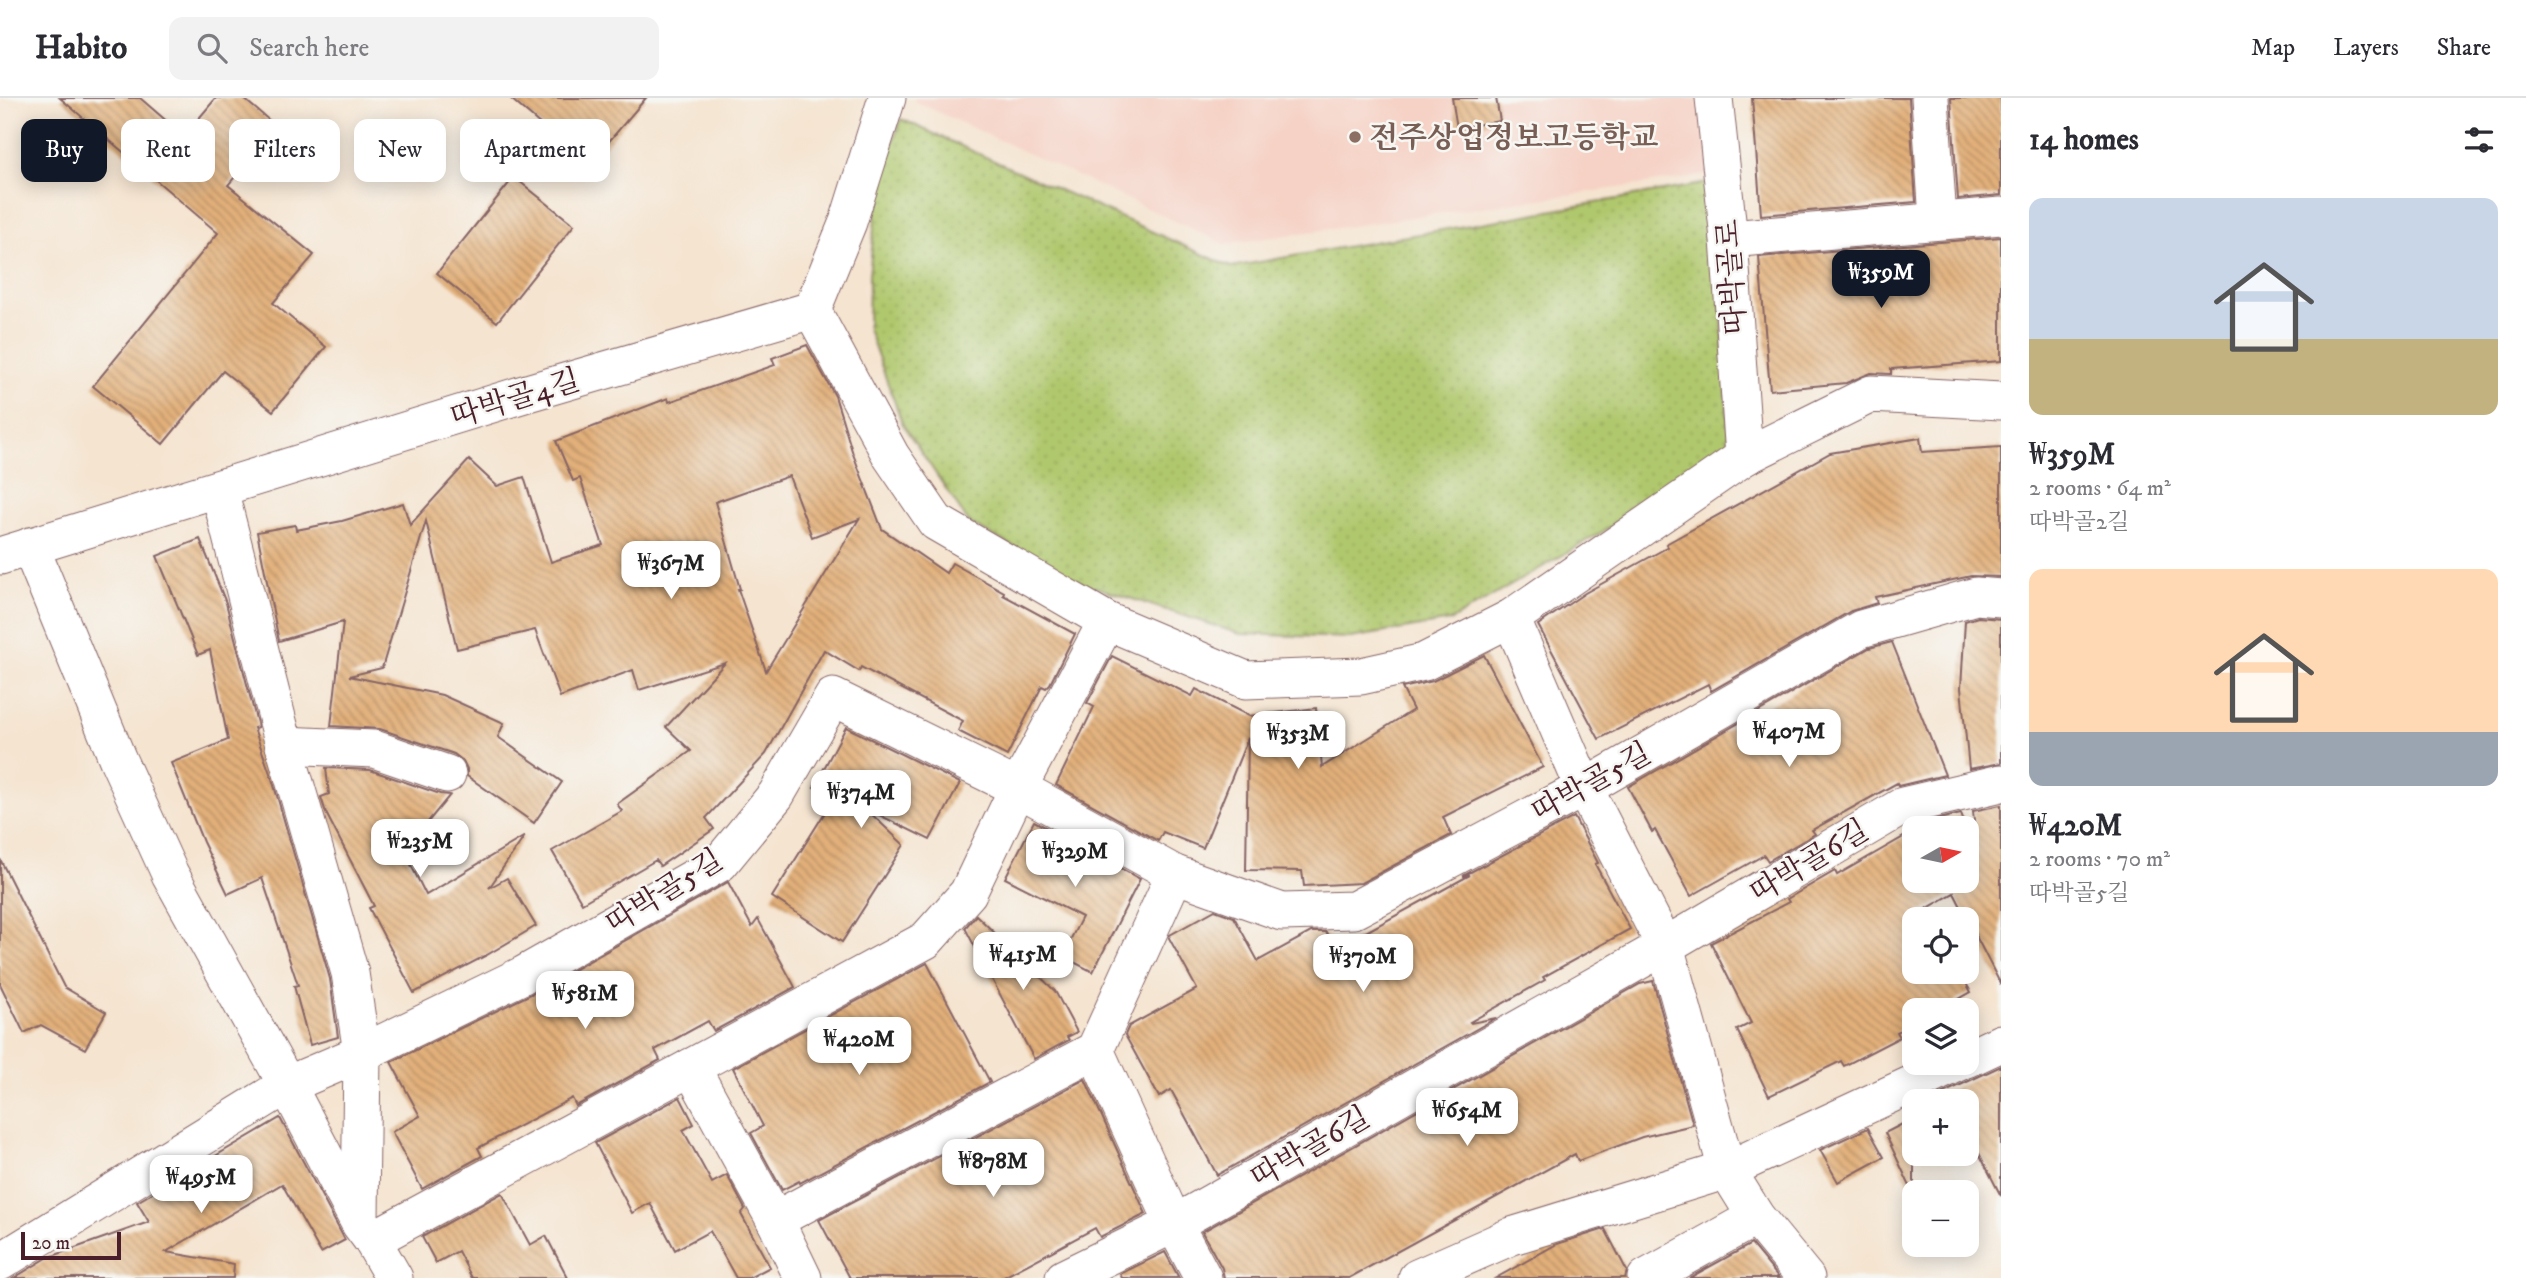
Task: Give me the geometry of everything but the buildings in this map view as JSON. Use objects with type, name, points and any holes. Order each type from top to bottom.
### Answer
[{"type":"street","points":[[887,98],[848,222],[812,310],[891,456],[936,522],[1107,621],[1246,680],[1361,676],[1424,662],[1511,618],[1744,457],[1871,394],[2001,401]]},
{"type":"street","name":"따박골로","points":[[1714,98],[1729,239],[1744,457]]},
{"type":"street","points":[[1930,98],[1938,220]]},
{"type":"street","points":[[1729,239],[2001,216]]},
{"type":"street","name":"따박골4길","points":[[287,1085],[170,874],[118,760],[15,551],[524,394],[812,310]]},
{"type":"street","points":[[219,489],[284,745],[350,973],[362,1053],[366,1232]]},
{"type":"street","name":"따박골5길","points":[[0,1262],[287,1085],[362,1053],[523,975],[720,863],[776,794],[833,697],[1018,788],[1175,874],[1282,912],[1354,911],[1584,788],[1861,629],[1976,596],[2001,598]]},
{"type":"street","points":[[1511,618],[1584,788],[1665,946],[1727,1170],[1756,1217],[1806,1278]]},
{"type":"street","points":[[366,1232],[691,1067],[926,940],[968,893],[1018,788],[1107,621]]},
{"type":"street","points":[[284,745],[374,749],[447,774]]},
{"type":"street","name":"따박골6길","points":[[1064,1278],[1174,1224],[1665,946],[1903,806],[2001,783]]},
{"type":"street","points":[[775,1220],[1095,1050],[1175,874]]},
{"type":"street","points":[[1979,1053],[2001,1043]]},
{"type":"street","points":[[1095,1050],[1174,1224],[1203,1278]]},
{"type":"street","points":[[691,1067],[775,1220],[803,1278]]},
{"type":"street","points":[[1417,1278],[1512,1236],[1727,1170],[1932,1075]]},
{"type":"street","points":[[287,1085],[366,1232],[394,1278]]},
{"type":"street","points":[[1646,1278],[1756,1217]]},
{"type":"shaded area","name":"전주상업정보고등학교","points":[[915,98],[1714,98],[1722,173],[1225,244],[914,101]]},
{"type":"green space","points":[[901,119],[1231,267],[1714,182],[1730,457],[1450,621],[1351,638],[1240,634],[1080,582],[969,523],[903,425],[868,329],[869,275],[879,184]]},
{"type":"place","name":"전주상업정보고등학교","points":[[1355,137]]}]
